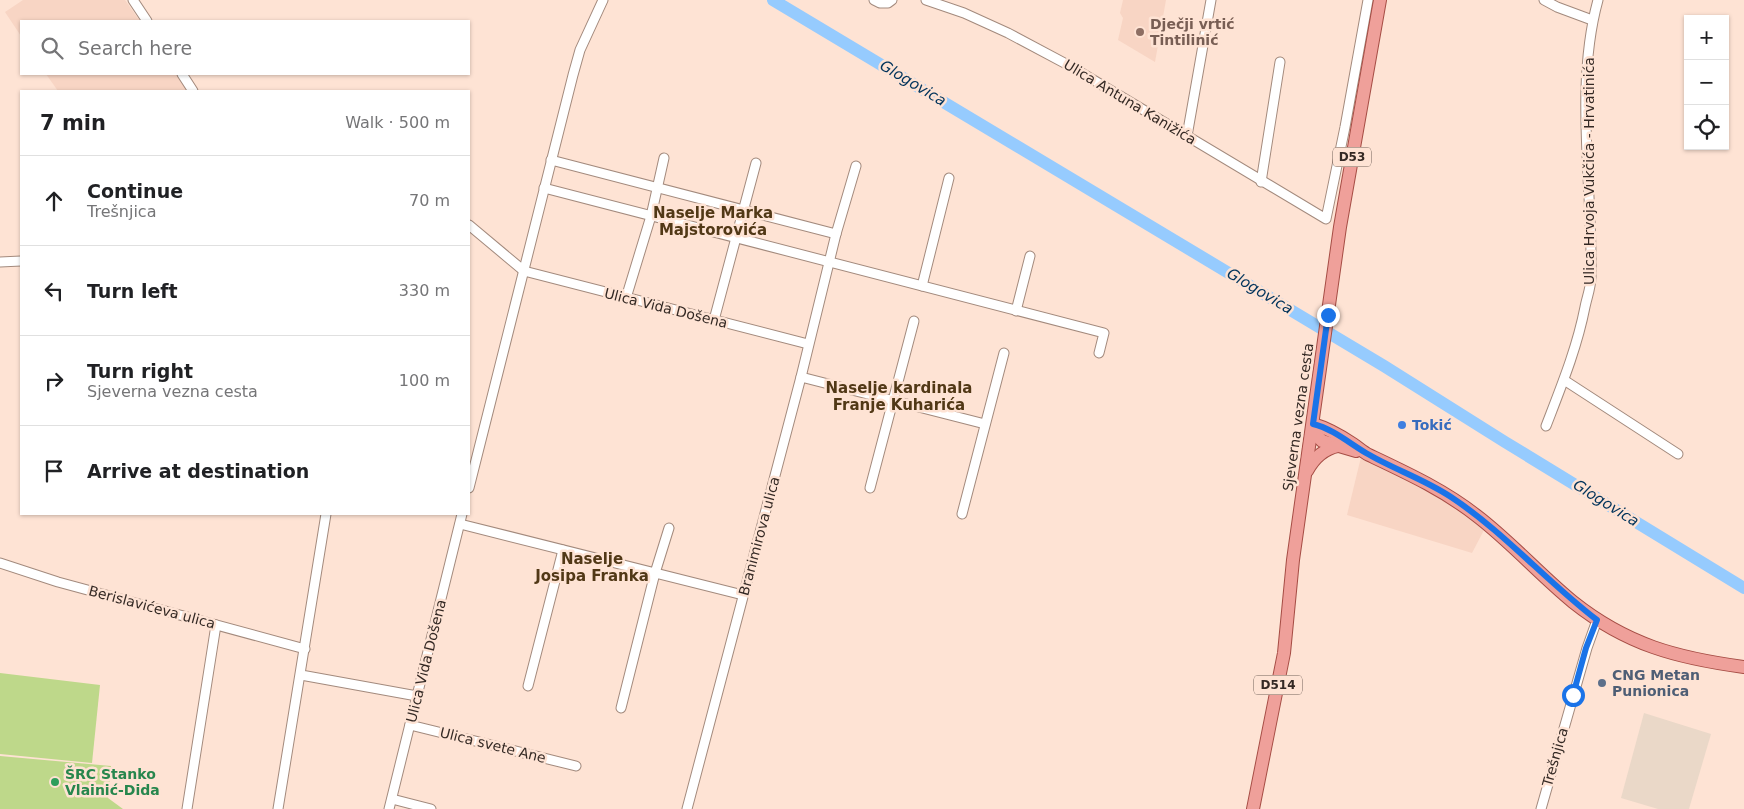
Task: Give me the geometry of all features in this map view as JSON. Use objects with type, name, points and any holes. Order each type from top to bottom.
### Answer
[{"type":"main road","name":"Sjeverna vezna cesta","points":[[1253,809],[1284,653],[1293,560],[1328,315],[1351,129],[1380,0]]},
{"type":"main road","points":[[1312,428],[1322,441],[1366,453]]},
{"type":"main road","points":[[1312,428],[1341,437],[1366,453],[1428,483],[1451,497],[1479,517],[1572,601],[1597,620],[1642,644],[1670,654],[1702,662],[1744,667]]},
{"type":"main road","points":[[1305,476],[1318,456],[1327,449],[1338,446]]},
{"type":"street","points":[[133,0],[146,20]]},
{"type":"street","points":[[470,484],[580,50],[603,0]]},
{"type":"street","points":[[874,0],[880,3],[890,2]]},
{"type":"street","name":"Ulica Antuna Kanižića","points":[[926,0],[964,13],[1008,33],[1070,66],[1261,182],[1326,219],[1351,129]]},
{"type":"street","points":[[1187,136],[1211,0]]},
{"type":"street","points":[[1351,129],[1368,0]]},
{"type":"street","points":[[1544,0],[1592,20]]},
{"type":"street","name":"Ulica Hrvoja Vukčića - Hrvatinića","points":[[1546,426],[1564,380],[1582,322],[1591,279],[1586,81],[1592,20],[1598,0]]},
{"type":"street","points":[[1261,182],[1280,62]]},
{"type":"street","points":[[183,75],[193,90]]},
{"type":"street","points":[[626,298],[651,216],[664,158]]},
{"type":"street","points":[[551,160],[836,234]]},
{"type":"street","points":[[714,320],[756,163]]},
{"type":"street","name":"Branimirova ulica","points":[[687,809],[801,377],[836,234],[856,166]]},
{"type":"street","points":[[922,286],[949,178]]},
{"type":"street","points":[[544,188],[1104,333],[1099,353]]},
{"type":"street","points":[[470,226],[524,271]]},
{"type":"street","points":[[1016,311],[1030,256]]},
{"type":"street","points":[[0,262],[20,261]]},
{"type":"street","name":"Ulica Vida Došena","points":[[524,271],[808,344]]},
{"type":"street","points":[[870,488],[914,322]]},
{"type":"street","points":[[962,514],[1004,354]]},
{"type":"street","points":[[801,377],[985,424]]},
{"type":"street","points":[[1564,380],[1678,454]]},
{"type":"street","points":[[278,809],[326,515]]},
{"type":"street","name":"Ulica Vida Došena","points":[[389,809],[462,515]]},
{"type":"street","points":[[460,524],[743,594]]},
{"type":"street","points":[[621,708],[655,573],[669,528]]},
{"type":"street","points":[[528,686],[563,550]]},
{"type":"street","name":"Berislavićeva ulica","points":[[0,563],[58,582],[305,649]]},
{"type":"street","name":"Trešnjica","points":[[1541,809],[1586,648],[1597,620]]},
{"type":"street","points":[[187,809],[216,624]]},
{"type":"street","points":[[300,675],[417,696]]},
{"type":"street","name":"Ulica svete Ane","points":[[410,725],[576,766]]},
{"type":"street","points":[[392,800],[431,809]]},
{"type":"shaded area","points":[[23,0],[125,0],[139,20],[20,20],[20,34],[5,12]]},
{"type":"shaded area","name":"Dječji vrtić Tintilinić","points":[[1123,0],[1166,0],[1155,62],[1118,40],[1123,18],[1120,13]]},
{"type":"shaded area","points":[[47,75],[178,75],[187,90],[57,90]]},
{"type":"shaded area","points":[[1361,457],[1439,495],[1484,530],[1472,553],[1347,515]]},
{"type":"shaded area","points":[[1644,713],[1711,734],[1689,809],[1658,809],[1621,798]]},
{"type":"green space","points":[[0,673],[100,685],[92,763],[0,754]]},
{"type":"green space","name":"ŠRC Stanko Vlainić-Dida","points":[[0,756],[111,766],[108,798],[123,809],[0,809]]},
{"type":"waterway","name":"Glogovica","points":[[773,0],[1384,366],[1744,588]]},
{"type":"place","name":"Dječji vrtić Tintilinić","points":[[1140,32]]},
{"type":"place","name":"Tokić","points":[[1402,425]]},
{"type":"place","name":"CNG Metan Punionica","points":[[1602,683]]},
{"type":"place","name":"ŠRC Stanko Vlainić-Dida","points":[[55,782]]},
{"type":"district","name":"Naselje Marka Majstorovića","points":[[713,222]]},
{"type":"district","name":"Naselje kardinala Franje Kuharića","points":[[899,396]]},
{"type":"district","name":"Naselje Josipa Franka","points":[[592,568]]},
{"type":"route","points":[[1328,315],[1313,424],[1341,437],[1366,453],[1428,483],[1451,497],[1479,517],[1572,601],[1597,620],[1586,648],[1573,695]]}]
